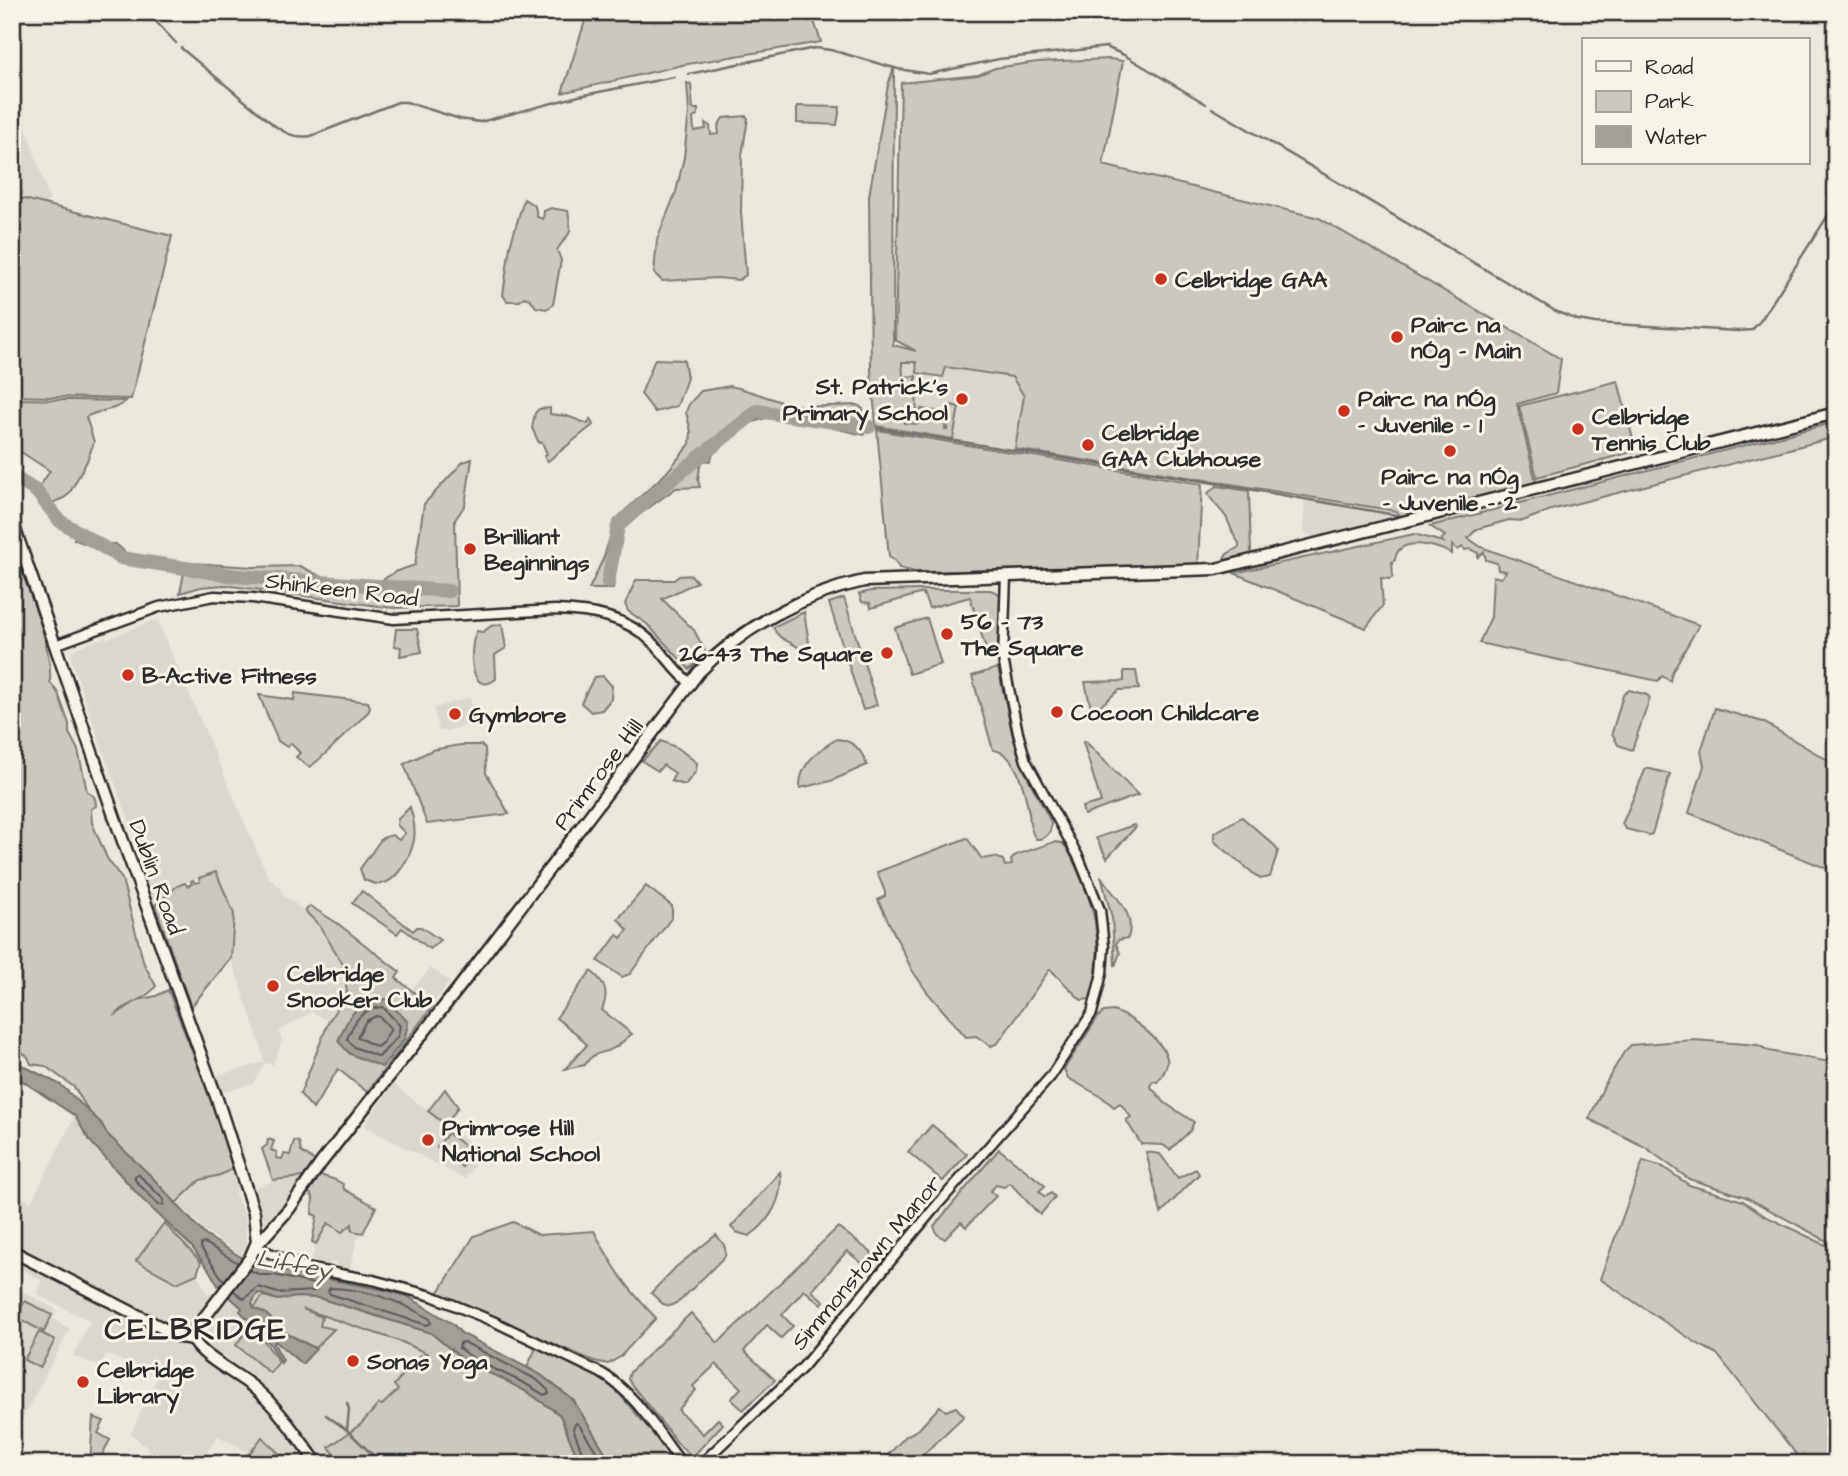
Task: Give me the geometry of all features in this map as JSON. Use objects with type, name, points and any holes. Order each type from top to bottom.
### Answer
[{"type":"main road","name":"Primrose Hill","points":[[194,1339],[197,1327],[256,1247],[289,1209],[321,1163],[691,684],[713,658],[749,630],[831,590],[863,580],[1216,569],[1836,413]]},
{"type":"main road","name":"Dublin Road","points":[[12,522],[228,1132],[254,1213],[256,1247]]},
{"type":"main road","points":[[12,1251],[180,1337],[194,1339],[200,1349],[254,1387],[278,1411],[317,1463]]},
{"type":"street","name":"Simmonstown Manor","points":[[701,1464],[803,1367],[932,1211],[1051,1076],[1092,1013],[1102,973],[1103,929],[1100,909],[1088,880],[1026,761],[1014,720],[1003,659],[1006,576]]},
{"type":"street","name":"Shinkeen Road","points":[[55,645],[159,607],[214,596],[253,598],[394,619],[581,610],[618,620],[643,634],[691,684]]},
{"type":"street","points":[[256,1247],[306,1268],[373,1280],[424,1294],[495,1322],[613,1380],[682,1464]]},
{"type":"shaded area","points":[[12,85],[50,201],[43,203],[12,196]]},
{"type":"shaded area","name":"St. Patrick's Primary School","points":[[893,346],[1026,376],[1015,449],[905,431]]},
{"type":"shaded area","points":[[1305,498],[1396,511],[1401,517],[1315,538],[1303,531]]},
{"type":"shaded area","points":[[157,619],[268,877],[281,888],[283,895],[319,925],[343,964],[347,992],[329,1021],[311,1012],[279,1031],[282,1041],[273,1065],[265,1063],[253,1084],[220,1093],[216,1076],[264,1062],[231,958],[234,914],[216,872],[177,886],[155,905],[135,835],[71,659],[72,651],[77,647],[106,637],[107,639]]},
{"type":"shaded area","name":"Gymbore","points":[[470,697],[476,721],[439,731],[434,708]]},
{"type":"shaded area","points":[[431,968],[450,982],[432,1007],[411,990]]},
{"type":"shaded area","name":"Primrose Hill National School","points":[[393,1084],[483,1153],[465,1179],[364,1126]]},
{"type":"shaded area","points":[[75,1116],[89,1140],[162,1218],[161,1227],[134,1262],[177,1285],[198,1275],[208,1294],[225,1292],[242,1308],[258,1294],[383,1336],[404,1337],[432,1349],[425,1358],[420,1355],[414,1361],[394,1385],[398,1389],[382,1407],[329,1447],[336,1456],[328,1464],[286,1464],[261,1438],[250,1453],[218,1436],[199,1464],[170,1464],[150,1451],[131,1433],[157,1377],[106,1354],[100,1367],[73,1356],[90,1321],[36,1294],[42,1281],[12,1263],[12,1192],[31,1202]]},
{"type":"shaded area","points":[[233,1169],[239,1187],[235,1194],[245,1216],[247,1250],[243,1257],[204,1230],[179,1204],[189,1189],[200,1180]]},
{"type":"shaded area","points":[[303,1177],[267,1227],[254,1188],[278,1179]]},
{"type":"shaded area","points":[[330,1218],[368,1220],[357,1240],[350,1270],[337,1267],[331,1262],[328,1265],[311,1261],[316,1244]]},
{"type":"shaded area","points":[[22,1291],[57,1310],[53,1319],[70,1329],[12,1438],[12,1312]]},
{"type":"green space","points":[[588,12],[811,12],[821,42],[682,65],[562,93]]},
{"type":"green space","name":"Celbridge GAA","points":[[1110,59],[1123,61],[1103,165],[1319,218],[1561,359],[1556,393],[1517,404],[1536,482],[1401,517],[1396,511],[1015,449],[1024,396],[1012,377],[946,367],[943,377],[917,373],[916,362],[902,362],[903,377],[916,376],[917,421],[904,423],[918,424],[921,409],[947,413],[947,430],[952,405],[959,407],[953,439],[876,426],[871,370],[869,196],[888,85],[894,67],[893,345],[916,351],[895,340],[901,83],[978,75],[995,68],[1037,62]]},
{"type":"green space","points":[[687,83],[691,84],[693,109],[698,109],[698,115],[693,118],[694,131],[706,129],[705,123],[710,126],[711,135],[719,134],[718,126],[723,118],[748,118],[742,155],[741,212],[746,275],[739,280],[717,278],[662,281],[654,273],[657,239],[676,192],[684,157],[689,111]]},
{"type":"green space","points":[[797,106],[840,107],[837,125],[797,123]]},
{"type":"green space","points":[[12,196],[172,236],[131,399],[12,396]]},
{"type":"green space","points":[[524,199],[535,206],[537,217],[543,219],[544,211],[551,208],[568,211],[570,230],[557,250],[561,260],[553,305],[546,309],[536,307],[530,299],[524,297],[520,301],[507,301],[503,295],[510,246]]},
{"type":"green space","points":[[655,359],[684,360],[687,378],[677,406],[655,412],[641,394]]},
{"type":"green space","name":"Celbridge Tennis Club","points":[[1618,381],[1636,451],[1537,477],[1519,406]]},
{"type":"green space","points":[[730,386],[793,405],[858,405],[863,409],[864,435],[793,419],[769,417],[747,424],[733,433],[714,452],[710,461],[701,460],[698,480],[700,487],[676,488],[621,528],[613,589],[589,589],[604,557],[615,520],[667,472],[690,444],[691,432],[686,412],[689,404],[701,391]]},
{"type":"green space","points":[[12,399],[126,401],[117,407],[86,417],[94,442],[87,461],[69,494],[47,505],[36,492],[50,471],[12,446]]},
{"type":"green space","points":[[550,408],[550,414],[567,416],[588,424],[590,419],[593,425],[548,461],[544,456],[547,454],[542,442],[539,443],[532,428],[535,413],[539,409]]},
{"type":"green space","points":[[1836,422],[1836,437],[1551,510],[1523,521],[1509,520],[1477,529],[1468,538],[1481,547],[1699,625],[1672,672],[1670,681],[1662,676],[1658,681],[1479,643],[1491,617],[1493,576],[1501,578],[1506,571],[1498,570],[1497,563],[1486,560],[1484,552],[1478,557],[1478,553],[1470,549],[1465,550],[1462,547],[1458,550],[1452,545],[1452,554],[1419,544],[1403,547],[1392,562],[1393,577],[1381,578],[1383,605],[1366,628],[1234,573],[1414,534],[1443,542],[1441,540],[1445,536],[1430,526]]},
{"type":"green space","points":[[877,430],[1202,484],[1198,565],[915,572],[899,568],[889,557]]},
{"type":"green space","points":[[472,459],[465,505],[455,520],[457,606],[393,608],[224,585],[201,587],[180,593],[184,573],[144,566],[73,539],[116,544],[127,554],[177,562],[253,567],[300,566],[324,578],[373,586],[395,572],[415,565],[424,504],[463,462]]},
{"type":"green space","points":[[1217,486],[1249,491],[1251,554],[1223,561],[1227,554],[1239,547],[1239,543],[1226,517],[1208,493]]},
{"type":"green space","points":[[12,546],[43,632],[50,666],[50,682],[58,693],[69,724],[69,733],[78,750],[87,791],[95,799],[96,806],[91,809],[92,823],[107,858],[122,879],[144,964],[156,986],[138,1000],[168,990],[211,1099],[233,1169],[200,1180],[176,1203],[107,1134],[74,1087],[45,1066],[31,1064],[28,1057],[12,1044]]},
{"type":"green space","points":[[691,575],[697,582],[662,599],[694,630],[707,655],[689,669],[647,624],[628,611],[625,604],[636,580],[674,580],[679,576]]},
{"type":"green space","points":[[990,590],[999,594],[1002,615],[996,654],[986,657],[981,651],[986,649],[970,597],[929,608],[923,593],[871,608],[870,603],[862,602],[859,594],[871,591]]},
{"type":"green space","points":[[844,598],[877,705],[863,710],[829,603]]},
{"type":"green space","points":[[804,612],[811,655],[806,656],[798,647],[780,636],[773,627]]},
{"type":"green space","points":[[927,618],[941,664],[909,674],[895,628]]},
{"type":"green space","points":[[502,624],[506,648],[495,655],[496,679],[487,683],[480,682],[473,668],[474,638],[477,631],[483,632],[491,626]]},
{"type":"green space","points":[[396,629],[417,629],[422,652],[400,656],[401,647],[394,646]]},
{"type":"green space","points":[[998,668],[1013,737],[1025,772],[1051,822],[1049,832],[1043,838],[1036,839],[1033,833],[1025,795],[1014,765],[1001,752],[993,750],[972,676]]},
{"type":"green space","points":[[1124,671],[1136,671],[1139,689],[1119,690],[1092,713],[1085,682],[1124,681]]},
{"type":"green space","points":[[603,676],[612,686],[611,699],[602,710],[591,712],[581,703],[594,677]]},
{"type":"green space","points":[[1629,690],[1650,698],[1632,750],[1618,745],[1612,733],[1623,695]]},
{"type":"green space","points":[[295,693],[368,702],[370,707],[348,732],[309,767],[296,757],[300,753],[291,743],[287,747],[278,741],[259,695],[294,700]]},
{"type":"green space","points":[[1715,708],[1763,722],[1836,765],[1836,852],[1828,869],[1689,813],[1704,766],[1701,751]]},
{"type":"green space","points":[[837,739],[856,747],[867,765],[831,781],[800,788],[803,772],[811,758]]},
{"type":"green space","points":[[661,741],[678,748],[697,763],[696,771],[685,785],[671,781],[675,773],[663,765],[658,771],[642,761]]},
{"type":"green space","points":[[1085,741],[1138,795],[1084,815],[1082,807],[1101,802],[1083,742]]},
{"type":"green space","points":[[460,745],[481,745],[485,749],[486,773],[509,814],[427,824],[404,764],[432,750]]},
{"type":"green space","points":[[1646,768],[1670,774],[1652,834],[1649,835],[1626,829],[1622,824]]},
{"type":"green space","points":[[410,807],[415,836],[402,867],[387,882],[377,884],[364,880],[360,869],[382,838],[392,835],[399,840],[405,833],[397,825],[398,819]]},
{"type":"green space","points":[[1242,817],[1278,851],[1270,877],[1260,879],[1214,841],[1214,833]]},
{"type":"green space","points":[[1134,825],[1136,827],[1107,858],[1096,838]]},
{"type":"green space","points":[[967,838],[982,859],[995,857],[1003,860],[1005,866],[1012,865],[1011,860],[1016,855],[1054,842],[1062,843],[1067,848],[1084,886],[1095,921],[1097,958],[1091,999],[1081,1000],[1050,969],[998,1043],[991,1046],[976,1036],[966,1037],[927,992],[912,970],[878,900],[885,896],[885,892],[877,872]]},
{"type":"green space","points":[[216,872],[234,914],[231,958],[191,1007],[155,905],[177,886],[185,883],[187,886],[192,884],[193,880],[195,883],[200,882],[199,878]]},
{"type":"green space","points":[[1101,876],[1122,904],[1129,920],[1128,938],[1118,940],[1116,944],[1120,953],[1115,966],[1112,918]]},
{"type":"green space","points":[[646,886],[672,906],[672,917],[630,974],[622,977],[598,961],[617,935],[621,938],[628,930],[618,919]]},
{"type":"green space","points":[[362,891],[413,931],[421,927],[440,940],[430,949],[402,928],[397,934],[352,903]]},
{"type":"green space","points":[[310,906],[337,923],[400,972],[396,978],[432,1007],[367,1092],[338,1069],[313,1109],[300,1094],[329,1021],[347,992],[343,964],[319,925],[305,911]]},
{"type":"green space","points":[[591,971],[605,989],[602,1010],[632,1034],[614,1048],[592,1057],[585,1065],[565,1069],[587,1045],[556,1018]]},
{"type":"green space","points":[[1113,1011],[1137,1023],[1159,1044],[1167,1058],[1167,1064],[1159,1080],[1153,1081],[1150,1086],[1165,1103],[1194,1122],[1190,1131],[1170,1150],[1163,1145],[1141,1144],[1126,1120],[1131,1117],[1120,1103],[1114,1107],[1068,1078],[1064,1069],[1098,1017],[1104,1012]]},
{"type":"green space","points":[[1694,1040],[1758,1045],[1769,1051],[1836,1063],[1836,1246],[1746,1197],[1689,1179],[1645,1147],[1589,1119],[1604,1086],[1631,1045]]},
{"type":"green space","points":[[445,1089],[458,1107],[446,1125],[428,1111]]},
{"type":"green space","points":[[932,1125],[967,1154],[943,1181],[908,1152]]},
{"type":"green space","points":[[448,1133],[473,1153],[462,1167],[437,1147]]},
{"type":"green space","points":[[268,1139],[274,1141],[271,1150],[277,1152],[276,1158],[282,1159],[284,1154],[290,1155],[294,1141],[299,1142],[301,1152],[315,1161],[303,1177],[273,1180],[262,1149],[267,1145]]},
{"type":"green space","points":[[999,1149],[1045,1186],[1039,1191],[1045,1197],[1051,1193],[1055,1197],[1040,1215],[1010,1183],[1004,1187],[996,1185],[990,1191],[996,1196],[966,1227],[961,1222],[945,1239],[937,1234],[934,1226]]},
{"type":"green space","points":[[1146,1152],[1160,1154],[1178,1178],[1196,1169],[1199,1174],[1161,1213]]},
{"type":"green space","points":[[1643,1161],[1663,1167],[1689,1185],[1743,1201],[1765,1216],[1836,1250],[1836,1464],[1804,1464],[1717,1354],[1600,1279]]},
{"type":"green space","points":[[780,1172],[780,1191],[769,1216],[749,1236],[736,1232],[731,1227]]},
{"type":"green space","points":[[318,1174],[339,1181],[344,1189],[376,1207],[363,1233],[352,1231],[352,1224],[342,1232],[328,1223],[316,1244],[312,1242],[317,1216],[312,1214],[313,1197],[306,1190],[313,1186]]},
{"type":"green space","points":[[513,1222],[539,1235],[594,1231],[621,1277],[656,1318],[620,1357],[608,1364],[594,1361],[437,1295],[474,1236]]},
{"type":"green space","points":[[164,1223],[201,1262],[197,1274],[177,1283],[136,1261]]},
{"type":"green space","points":[[838,1227],[877,1257],[868,1268],[847,1251],[812,1291],[824,1301],[821,1304],[804,1290],[782,1315],[793,1326],[781,1338],[767,1325],[744,1351],[775,1380],[743,1410],[731,1399],[741,1388],[716,1364],[693,1386],[696,1390],[678,1410],[703,1434],[718,1419],[723,1424],[691,1455],[680,1446],[632,1385],[628,1379],[630,1372],[691,1313],[718,1343]]},
{"type":"green space","points":[[716,1235],[725,1247],[725,1256],[680,1301],[670,1306],[663,1304],[651,1293],[676,1267]]},
{"type":"green space","points":[[263,1296],[278,1300],[319,1298],[431,1333],[471,1366],[529,1393],[560,1415],[576,1454],[577,1464],[328,1464],[336,1456],[329,1447],[361,1424],[379,1404],[382,1405],[398,1390],[394,1385],[420,1355],[425,1358],[428,1354],[402,1342],[303,1309],[322,1317],[320,1326],[334,1329],[315,1348],[284,1332],[265,1313],[254,1308]]},
{"type":"green space","points":[[25,1301],[52,1315],[44,1332],[16,1317]]},
{"type":"green space","points":[[252,1324],[279,1362],[270,1373],[236,1345]]},
{"type":"green space","points":[[39,1332],[55,1340],[40,1368],[24,1360]]},
{"type":"green space","points":[[537,1346],[572,1359],[610,1383],[657,1438],[675,1464],[605,1464],[605,1452],[573,1400],[527,1367]]},
{"type":"green space","points":[[940,1406],[946,1411],[956,1407],[964,1416],[913,1464],[876,1464],[906,1436],[919,1429]]},
{"type":"green space","points":[[93,1417],[104,1421],[98,1433],[110,1440],[97,1464],[90,1464]]},
{"type":"green space","points":[[262,1437],[290,1464],[232,1464],[250,1453]]},
{"type":"water","points":[[386,999],[408,1022],[405,1038],[382,1067],[350,1054],[338,1041],[346,1023],[360,1006]]},
{"type":"water","points":[[12,1060],[61,1085],[101,1123],[107,1134],[151,1176],[205,1235],[254,1265],[407,1296],[453,1324],[461,1333],[541,1375],[573,1400],[605,1452],[605,1464],[577,1464],[576,1454],[560,1415],[529,1393],[471,1366],[431,1333],[319,1298],[278,1300],[258,1293],[252,1303],[254,1308],[265,1313],[284,1332],[316,1349],[302,1364],[275,1341],[283,1360],[281,1363],[271,1345],[240,1311],[242,1308],[219,1287],[191,1246],[142,1199],[89,1140],[75,1116],[12,1076]]},
{"type":"waterway","points":[[147,12],[176,43]]},
{"type":"waterway","points":[[689,74],[815,48],[929,74],[999,59],[1106,47],[1206,104]]},
{"type":"waterway","points":[[181,48],[275,126],[288,134],[301,137],[311,136],[398,102],[480,122],[579,96],[674,77]]},
{"type":"waterway","points":[[1212,108],[1557,312],[1595,323],[1752,330],[1836,203]]},
{"type":"waterway","points":[[608,582],[618,526],[757,411],[869,427]]},
{"type":"waterway","points":[[877,428],[1401,516]]},
{"type":"waterway","points":[[12,476],[36,491],[60,521],[121,558],[236,576],[449,591]]},
{"type":"waterway","points":[[347,1403],[347,1430]]},
{"type":"waterway","points":[[326,1415],[347,1430],[382,1464]]},
{"type":"place","name":"Celbridge GAA","points":[[1161,279]]},
{"type":"place","name":"Pairc na nÓg - Main","points":[[1397,337]]},
{"type":"place","name":"St. Patrick's Primary School","points":[[962,399]]},
{"type":"place","name":"Pairc na nÓg - Juvenile - 1","points":[[1344,411]]},
{"type":"place","name":"Celbridge Tennis Club","points":[[1578,429]]},
{"type":"place","name":"Celbridge GAA Clubhouse","points":[[1088,445]]},
{"type":"place","name":"Pairc na nÓg - Juvenile - 2","points":[[1450,451]]},
{"type":"place","name":"Brilliant Beginnings","points":[[470,549]]},
{"type":"place","name":"56 - 73 The Square","points":[[947,634]]},
{"type":"place","name":"26-43 The Square","points":[[887,653]]},
{"type":"place","name":"B-Active Fitness","points":[[128,675]]},
{"type":"place","name":"Cocoon Childcare","points":[[1057,712]]},
{"type":"place","name":"Gymbore","points":[[455,714]]},
{"type":"place","name":"Celbridge Snooker Club","points":[[273,986]]},
{"type":"place","name":"Primrose Hill National School","points":[[428,1140]]},
{"type":"place","name":"Sonas Yoga","points":[[353,1361]]},
{"type":"place","name":"Celbridge Library","points":[[83,1382]]},
{"type":"district","name":"CELBRIDGE","points":[[196,1329]]},
{"type":"water label","name":"Liffey","points":[[294,1264]]}]
